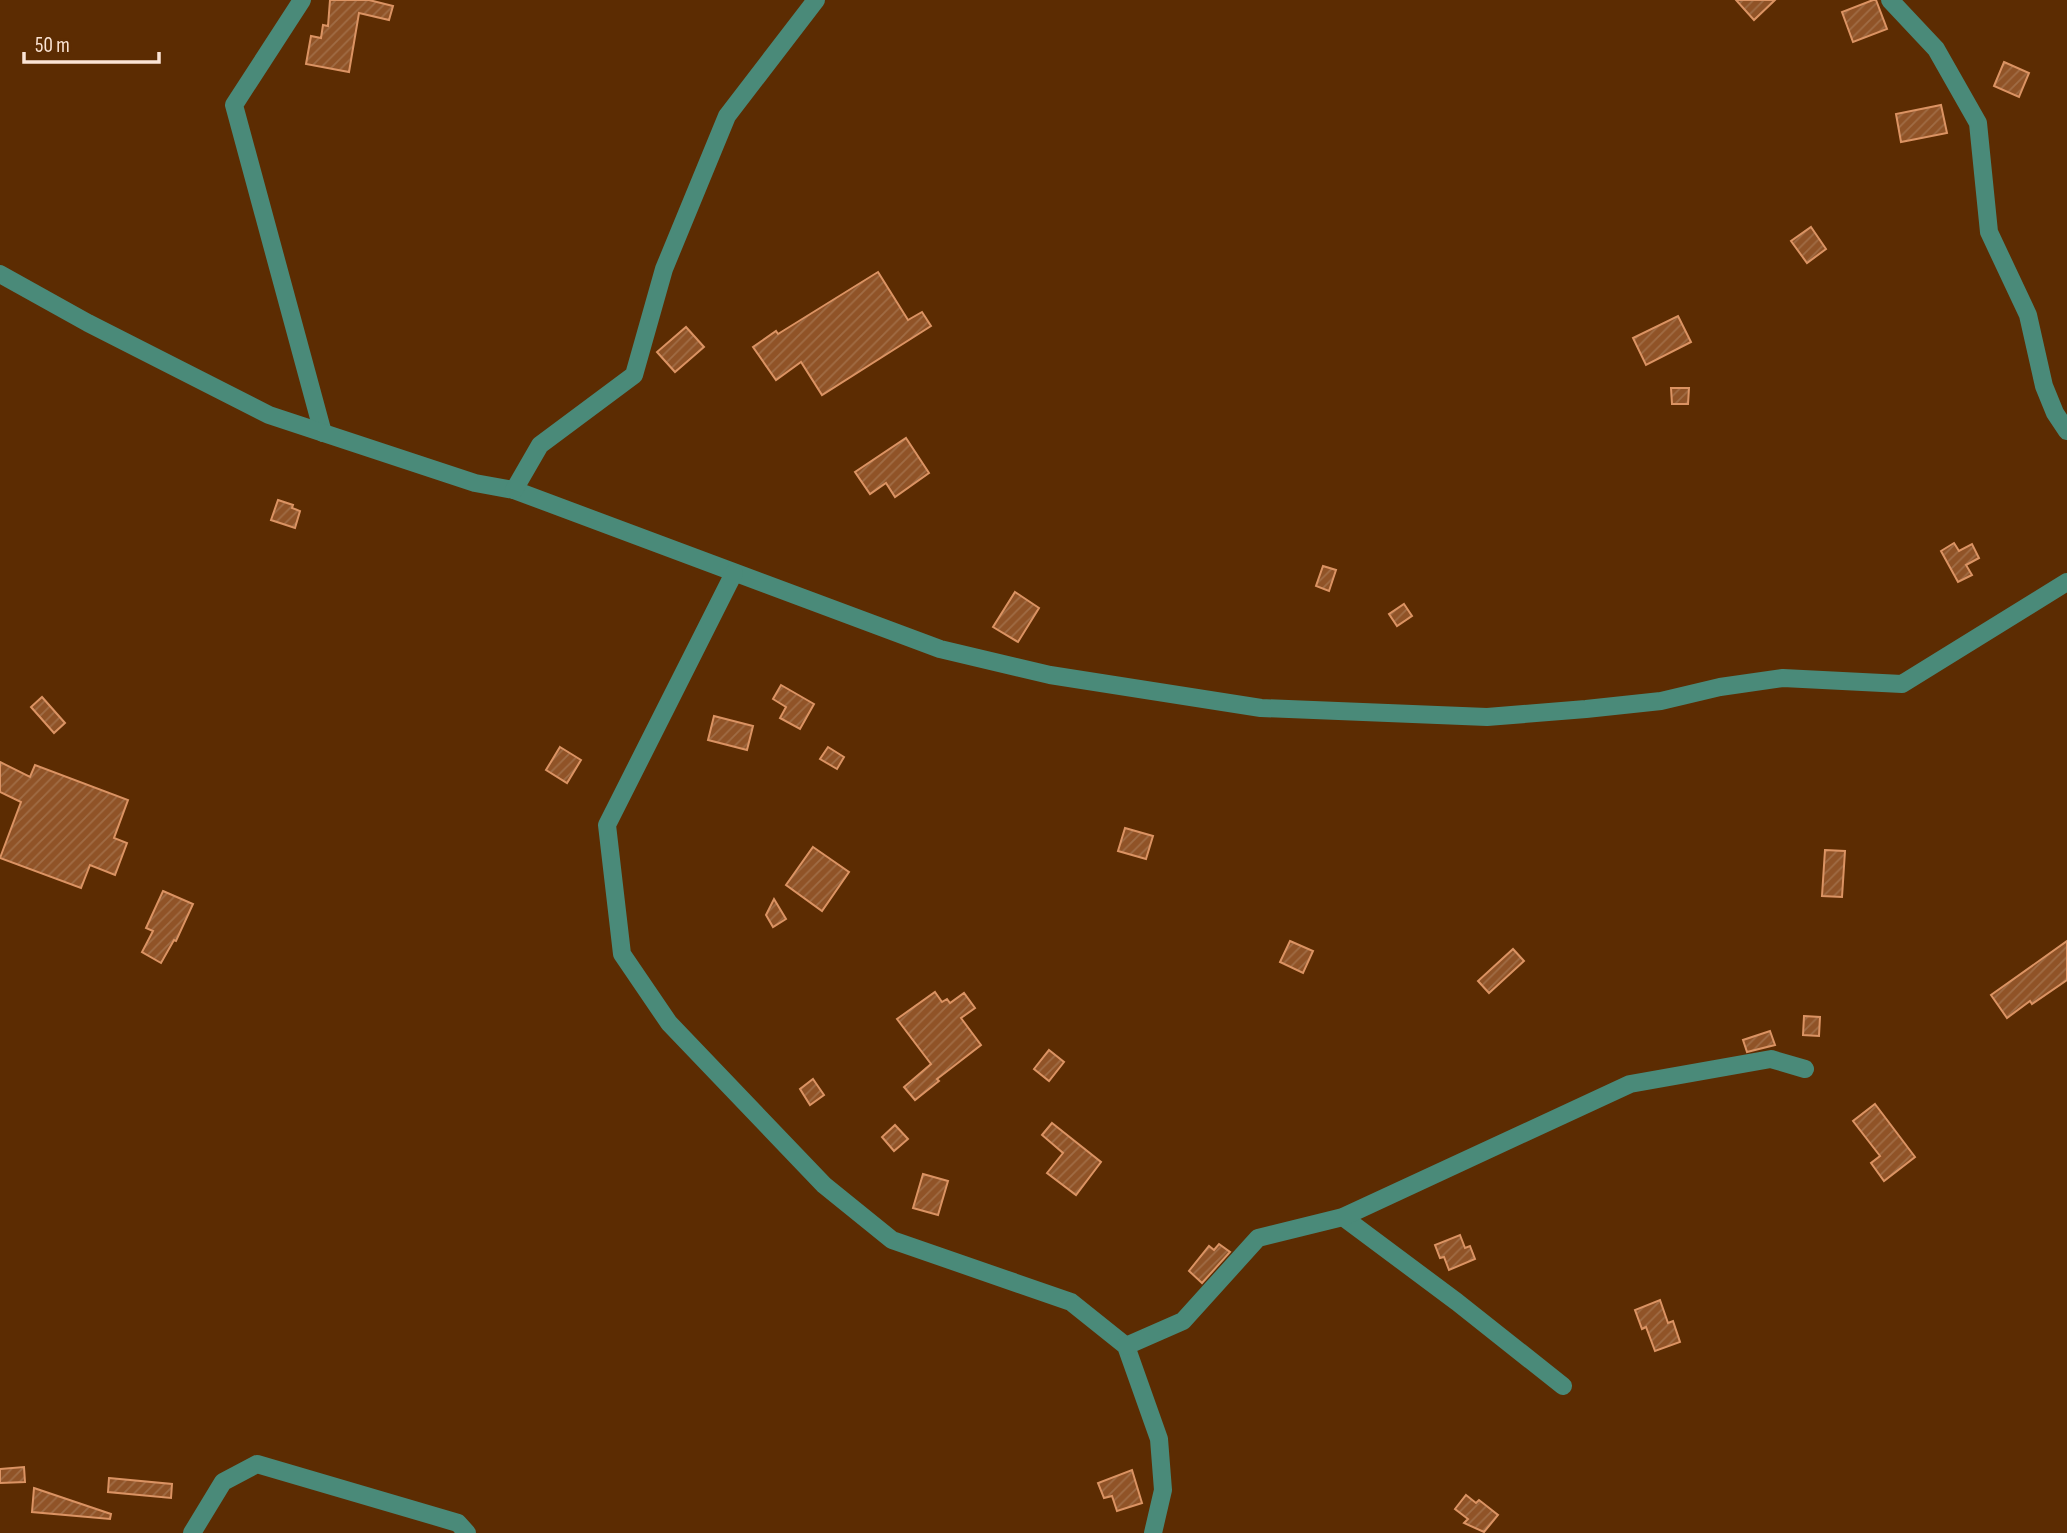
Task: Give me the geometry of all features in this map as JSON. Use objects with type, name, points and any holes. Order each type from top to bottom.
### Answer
[{"type":"street","points":[[302,0],[234,105],[323,433]]},
{"type":"street","points":[[514,490],[540,445],[635,375],[664,269],[727,116],[816,0]]},
{"type":"street","points":[[1890,0],[1936,49],[1978,123],[1989,232],[2028,315],[2044,386],[2067,431]]},
{"type":"street","points":[[0,274],[88,323],[269,415],[475,482],[514,490],[940,649],[1050,675],[1261,708],[1488,717],[1661,701],[1720,687],[1783,678],[1902,684],[2067,582]]},
{"type":"street","points":[[734,573],[607,825],[622,954],[669,1023],[824,1185],[892,1240],[1072,1302],[1126,1346],[1159,1439],[1163,1490],[1153,1533]]},
{"type":"street","points":[[1126,1346],[1183,1321],[1258,1238],[1343,1217],[1630,1084],[1771,1059],[1805,1069]]},
{"type":"street","points":[[1343,1217],[1563,1386]]},
{"type":"street","points":[[192,1533],[223,1482],[257,1464],[458,1523],[467,1533]]},
{"type":"building","points":[[330,0],[369,0],[393,6],[389,20],[359,13],[349,72],[306,64],[311,36],[321,38],[323,25],[328,26]]},
{"type":"building","points":[[1736,0],[1775,0],[1754,20]]},
{"type":"building","points":[[1876,0],[1887,29],[1853,42],[1842,12]]},
{"type":"building","points":[[2004,62],[2029,73],[2019,97],[1994,86]]},
{"type":"building","points":[[1941,105],[1947,133],[1901,142],[1896,114]]},
{"type":"building","points":[[1811,227],[1826,249],[1807,263],[1791,241]]},
{"type":"building","points":[[878,272],[908,320],[922,312],[931,326],[822,395],[801,362],[776,380],[753,347]]},
{"type":"building","points":[[1678,316],[1691,342],[1646,365],[1633,338]]},
{"type":"building","points":[[686,327],[704,347],[675,372],[657,352]]},
{"type":"building","points":[[1671,388],[1689,388],[1688,404],[1672,404]]},
{"type":"building","points":[[906,438],[929,473],[895,497],[886,483],[870,494],[855,472]]},
{"type":"building","points":[[278,500],[293,505],[292,508],[300,511],[295,528],[271,520]]},
{"type":"building","points":[[1954,543],[1959,551],[1972,544],[1979,558],[1966,565],[1972,575],[1958,582],[1941,551]]},
{"type":"building","points":[[1323,566],[1336,570],[1329,591],[1316,586]]},
{"type":"building","points":[[1015,592],[1039,608],[1018,642],[993,627]]},
{"type":"building","points":[[1404,604],[1412,616],[1397,626],[1389,614]]},
{"type":"building","points":[[781,685],[814,704],[800,729],[780,718],[786,707],[773,699]]},
{"type":"building","points":[[42,697],[65,723],[54,733],[31,707]]},
{"type":"building","points":[[714,716],[753,726],[747,750],[708,740]]},
{"type":"building","points":[[560,747],[581,760],[567,783],[546,770]]},
{"type":"building","points":[[828,747],[844,757],[837,769],[820,759]]},
{"type":"building","points":[[0,762],[30,777],[35,765],[128,800],[114,838],[127,843],[115,875],[90,865],[81,888],[0,858],[21,802],[0,792]]},
{"type":"building","points":[[1125,828],[1153,836],[1146,859],[1118,851]]},
{"type":"building","points":[[813,847],[849,872],[822,911],[786,885]]},
{"type":"building","points":[[1825,850],[1845,851],[1842,897],[1822,896]]},
{"type":"building","points":[[163,891],[193,904],[176,941],[174,940],[161,963],[142,952],[153,931],[146,928]]},
{"type":"building","points":[[774,899],[786,919],[773,927],[766,915]]},
{"type":"building","points":[[1290,941],[1313,951],[1303,973],[1280,962]]},
{"type":"building","points":[[2067,941],[2067,980],[2007,1018],[1991,995]]},
{"type":"building","points":[[1513,949],[1524,961],[1489,993],[1478,981]]},
{"type":"building","points":[[935,992],[942,1002],[947,999],[950,1003],[964,993],[975,1008],[961,1018],[981,1045],[915,1100],[904,1087],[931,1064],[897,1019]]},
{"type":"building","points":[[1804,1016],[1820,1017],[1819,1036],[1803,1035]]},
{"type":"building","points":[[1770,1031],[1775,1045],[1747,1052],[1743,1040]]},
{"type":"building","points":[[1049,1050],[1064,1062],[1049,1081],[1034,1069]]},
{"type":"building","points":[[813,1079],[824,1095],[810,1105],[800,1089]]},
{"type":"building","points":[[1875,1104],[1915,1157],[1884,1181],[1871,1163],[1880,1156],[1853,1121]]},
{"type":"building","points":[[1052,1123],[1101,1162],[1076,1195],[1047,1173],[1063,1153],[1042,1135]]},
{"type":"building","points":[[895,1125],[908,1139],[894,1151],[882,1137]]},
{"type":"building","points":[[923,1174],[948,1181],[938,1215],[913,1208]]},
{"type":"building","points":[[1460,1235],[1465,1248],[1470,1246],[1475,1259],[1449,1270],[1435,1245]]},
{"type":"building","points":[[1219,1244],[1230,1252],[1202,1283],[1189,1271],[1209,1246],[1214,1250]]},
{"type":"building","points":[[1660,1300],[1668,1323],[1673,1321],[1680,1342],[1655,1351],[1646,1327],[1642,1329],[1635,1310]]},
{"type":"building","points":[[24,1467],[25,1482],[0,1483],[0,1469]]},
{"type":"building","points":[[1132,1470],[1142,1503],[1117,1511],[1112,1496],[1104,1498],[1098,1483]]},
{"type":"building","points":[[109,1478],[172,1484],[171,1498],[108,1492]]},
{"type":"building","points":[[34,1488],[111,1514],[110,1519],[32,1512]]},
{"type":"building","points":[[1466,1495],[1476,1503],[1479,1500],[1498,1515],[1484,1532],[1464,1523],[1468,1519],[1455,1509]]}]
